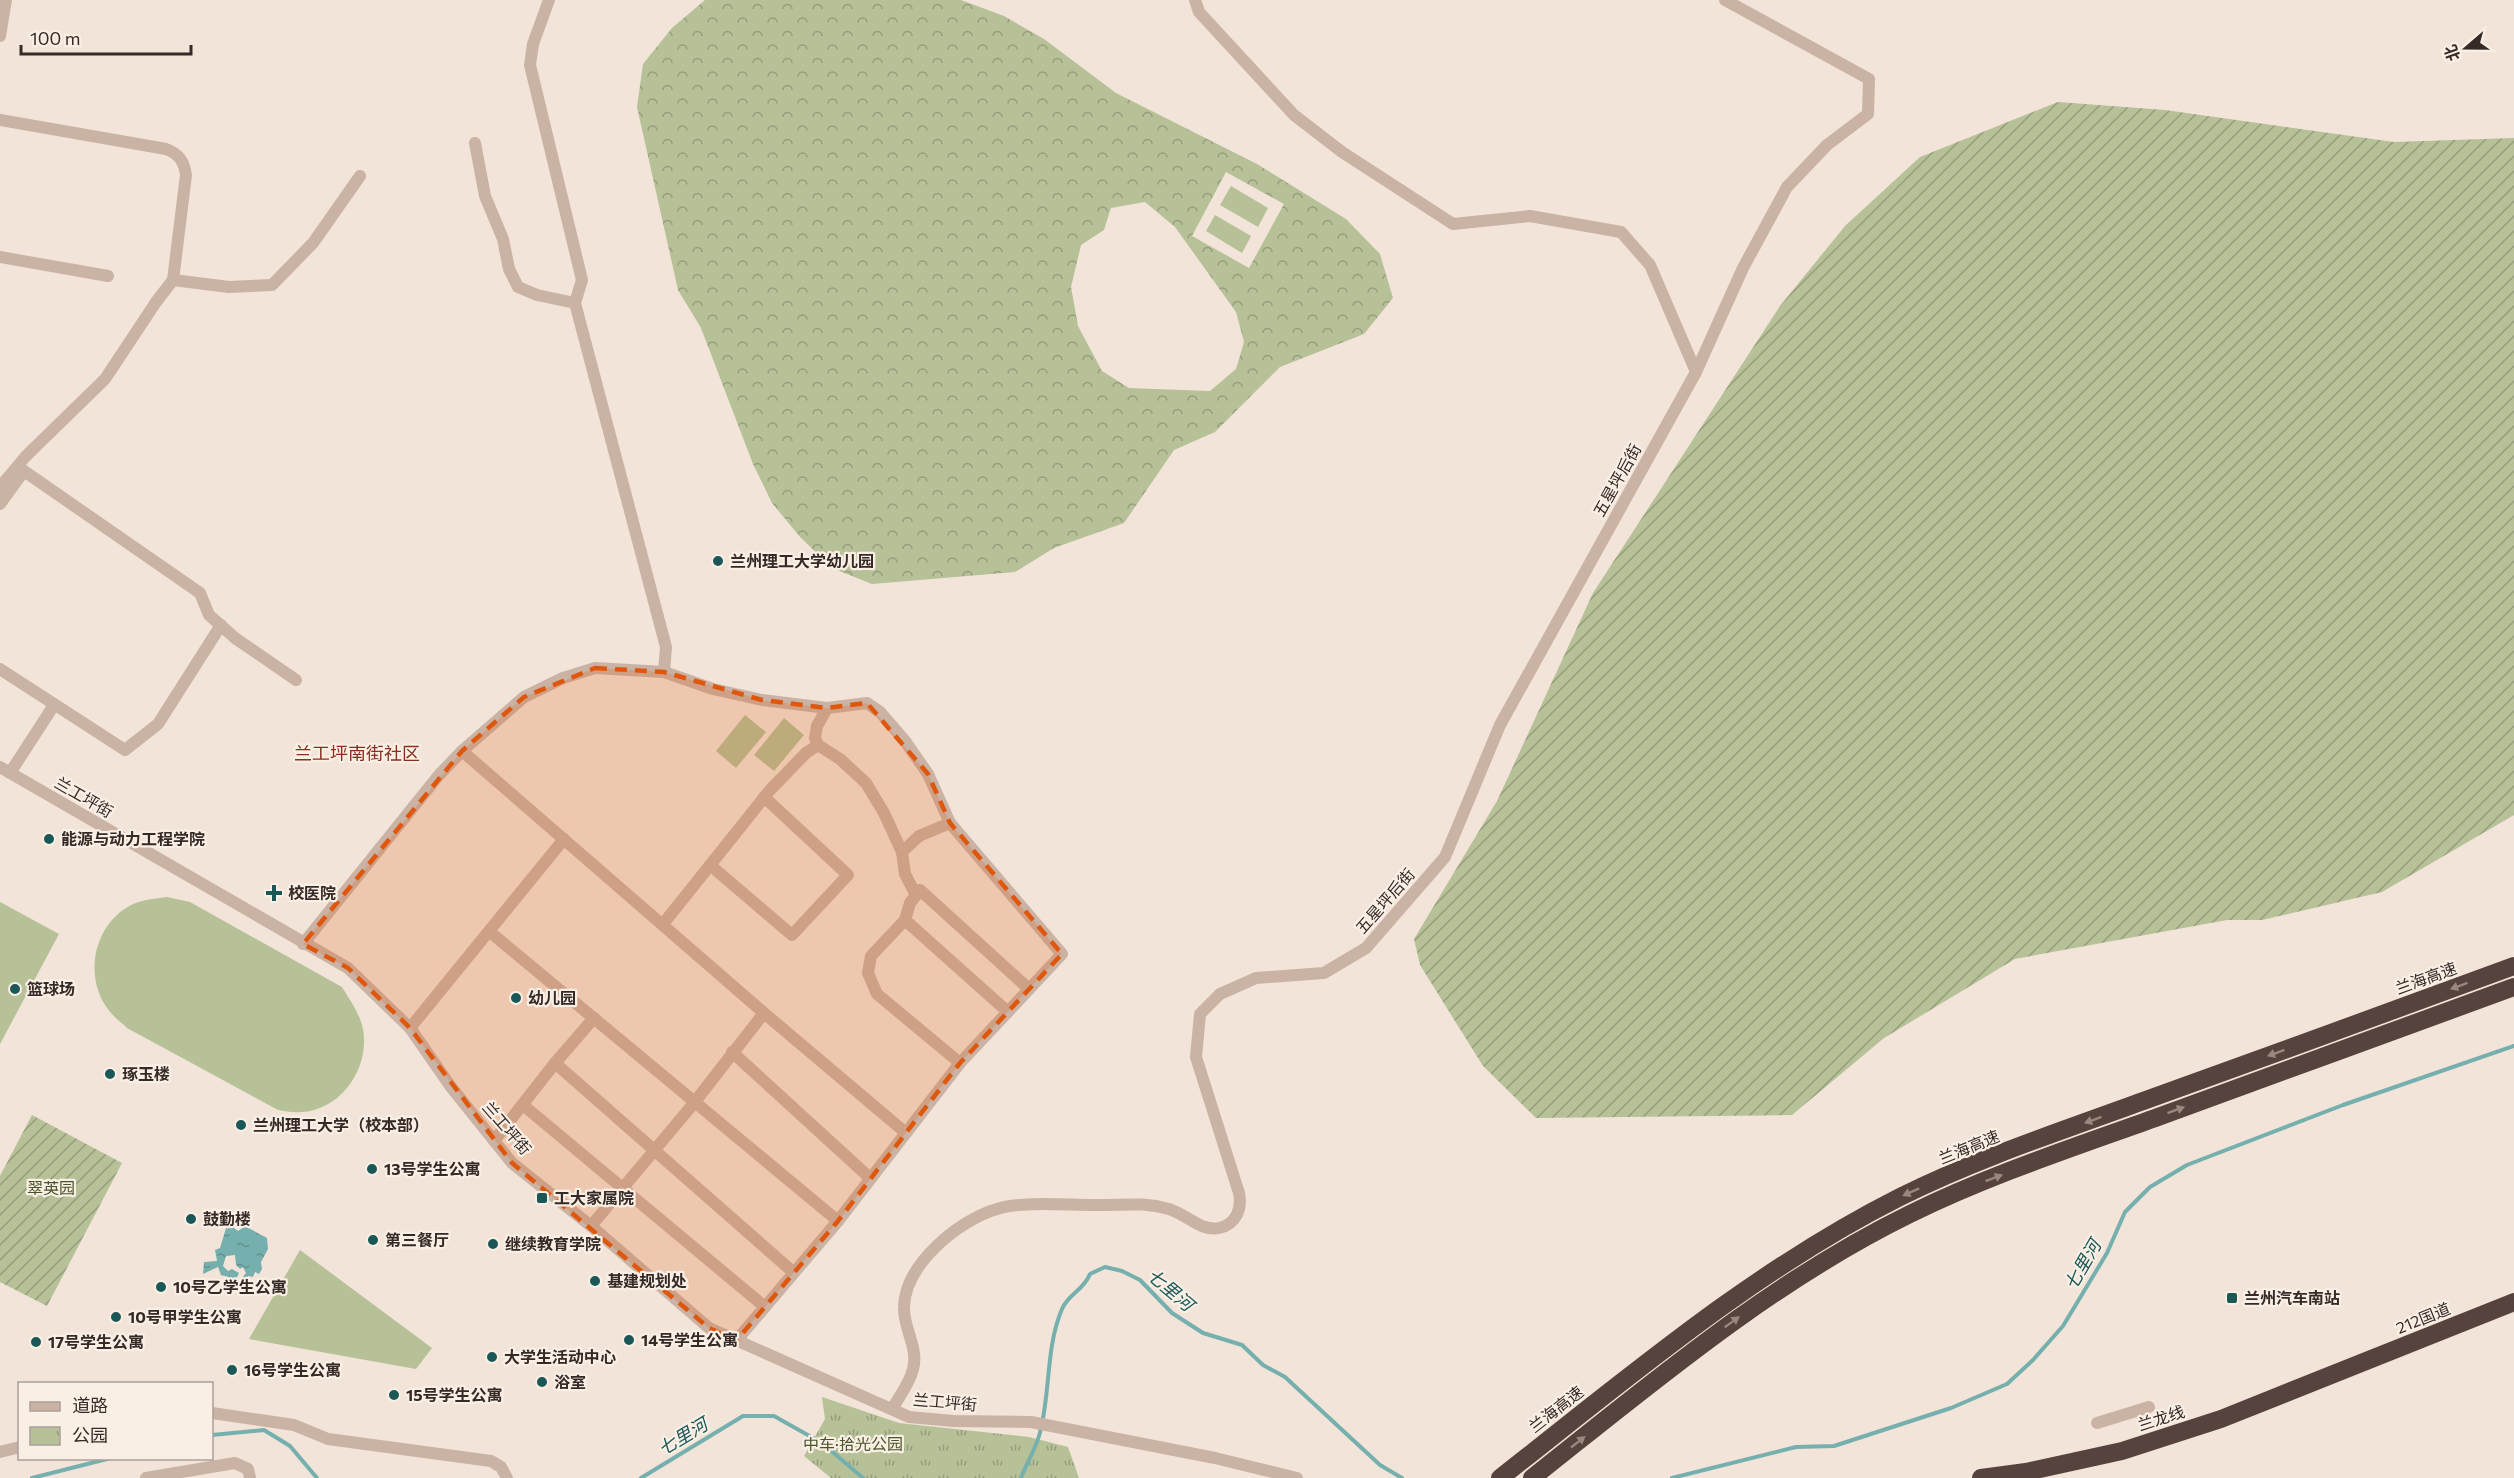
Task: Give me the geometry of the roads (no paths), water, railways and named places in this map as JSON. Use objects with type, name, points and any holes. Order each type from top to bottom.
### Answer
[{"type":"highway","name":"兰海高速","points":[[1500,1478],[1736,1295],[1842,1228],[1901,1197],[1972,1165],[2056,1133],[2514,966]]},
{"type":"highway","points":[[1532,1478],[1694,1350],[1748,1311],[1852,1245],[1910,1214],[1980,1183],[2073,1148],[2514,987]]},
{"type":"highway","name":"212国道","points":[[2346,1369],[2514,1302]]},
{"type":"highway","name":"兰龙线","points":[[1981,1478],[2026,1472],[2122,1451],[2221,1419],[2346,1369]]},
{"type":"street","points":[[0,36],[6,0]]},
{"type":"street","points":[[549,0],[533,44],[530,65],[582,280],[574,303],[666,647],[664,672]]},
{"type":"street","points":[[1195,0],[1199,12],[1294,116],[1342,153],[1453,224],[1530,216],[1621,232],[1650,265],[1696,372]]},
{"type":"street","points":[[1696,372],[1743,268],[1786,188],[1827,145],[1868,114],[1869,79],[1725,0]]},
{"type":"street","points":[[0,120],[166,149],[176,153],[185,165],[186,175],[173,280],[105,378],[26,456],[0,487]]},
{"type":"street","points":[[475,143],[485,196],[503,239],[509,269],[518,287],[537,295],[574,303]]},
{"type":"street","points":[[173,280],[229,287],[272,285],[313,243],[360,176]]},
{"type":"street","points":[[0,257],[108,276]]},
{"type":"street","name":"五星坪后街","points":[[892,1409],[913,1371],[915,1357],[904,1306],[910,1282],[924,1260],[942,1240],[970,1220],[998,1208],[1134,1203],[1171,1210],[1210,1229],[1228,1225],[1235,1219],[1240,1202],[1239,1193],[1196,1057],[1200,1014],[1220,994],[1256,978],[1324,973],[1366,948],[1445,857],[1500,725],[1696,372]]},
{"type":"street","points":[[0,504],[24,471],[200,593],[209,615],[236,638],[296,680]]},
{"type":"street","points":[[0,669],[125,750],[158,724],[221,625]]},
{"type":"street","points":[[303,944],[439,775],[462,751],[524,697],[563,678],[594,668],[664,672],[713,689],[762,700],[827,708],[867,703],[880,712],[905,741],[928,774],[950,823],[1062,954],[960,1063],[838,1221],[736,1341]]},
{"type":"street","points":[[5,770],[54,705]]},
{"type":"street","points":[[827,708],[817,726],[815,738],[818,745],[840,759],[866,783],[884,813],[902,852],[905,874],[916,895]]},
{"type":"street","points":[[663,924],[764,797],[806,753],[818,745]]},
{"type":"street","points":[[462,751],[906,1133]]},
{"type":"street","name":"兰工坪街","points":[[5,770],[348,968],[410,1028],[451,1087],[512,1163],[591,1226],[709,1328],[909,1417],[953,1421],[1031,1422],[1215,1458],[1297,1478]]},
{"type":"street","points":[[710,865],[792,935],[848,875],[764,797]]},
{"type":"street","points":[[902,852],[920,836],[950,823]]},
{"type":"street","points":[[410,1028],[564,838]]},
{"type":"street","points":[[960,1063],[877,994],[868,973],[871,956],[904,920],[910,903],[920,890],[1029,989]]},
{"type":"street","points":[[904,920],[1008,1012]]},
{"type":"street","points":[[490,932],[694,1104],[838,1221]]},
{"type":"street","points":[[591,1226],[694,1104],[764,1013]]},
{"type":"street","points":[[494,1141],[555,1063],[594,1018]]},
{"type":"street","points":[[732,1052],[870,1178]]},
{"type":"street","points":[[555,1063],[793,1272]]},
{"type":"street","points":[[523,1104],[765,1307]]},
{"type":"street","points":[[2097,1423],[2149,1407]]},
{"type":"street","points":[[213,1413],[294,1425],[328,1438],[491,1461],[501,1467],[507,1478]]},
{"type":"street","points":[[0,1452],[18,1448]]},
{"type":"street","points":[[146,1478],[235,1463],[248,1469],[250,1478]]},
{"type":"water","points":[[230,1215],[237,1221],[234,1228],[238,1231],[245,1226],[267,1238],[268,1249],[261,1262],[262,1269],[259,1274],[255,1272],[253,1277],[248,1276],[248,1291],[239,1294],[237,1290],[246,1286],[242,1278],[246,1273],[243,1267],[240,1269],[236,1265],[235,1255],[226,1256],[223,1266],[228,1271],[232,1269],[239,1273],[235,1281],[236,1287],[229,1277],[221,1275],[218,1267],[203,1274],[204,1262],[217,1261],[215,1250],[220,1248]]},
{"type":"waterway","name":"七里河","points":[[1672,1478],[1796,1447],[1834,1446],[1951,1408],[2007,1384],[2033,1360],[2063,1326],[2107,1253],[2125,1212],[2150,1187],[2187,1165],[2343,1105],[2514,1046]]},
{"type":"waterway","name":"七里河","points":[[1021,1478],[1039,1436],[1043,1420],[1050,1356],[1062,1309],[1090,1274],[1105,1267],[1122,1271],[1140,1280],[1172,1313],[1203,1333],[1242,1345],[1263,1365],[1285,1377],[1380,1465],[1402,1478]]},
{"type":"waterway","name":"七里河","points":[[641,1478],[743,1416],[774,1416],[822,1443],[863,1478]]},
{"type":"waterway","name":"七里河","points":[[213,1435],[264,1430],[290,1446],[317,1478]]},
{"type":"waterway","name":"七里河","points":[[32,1478],[103,1460]]},
{"type":"place","name":"兰州理工大学幼儿园","points":[[718,561]]},
{"type":"place","name":"能源与动力工程学院","points":[[49,839]]},
{"type":"place","name":"校医院","points":[[274,893]]},
{"type":"place","name":"篮球场","points":[[15,989]]},
{"type":"place","name":"幼儿园","points":[[516,998]]},
{"type":"place","name":"琢玉楼","points":[[110,1074]]},
{"type":"place","name":"兰州理工大学（校本部）","points":[[241,1125]]},
{"type":"place","name":"13号学生公寓","points":[[372,1169]]},
{"type":"place","name":"工大家属院","points":[[542,1198]]},
{"type":"place","name":"鼓勤楼","points":[[191,1219]]},
{"type":"place","name":"第三餐厅","points":[[373,1240]]},
{"type":"place","name":"继续教育学院","points":[[493,1244]]},
{"type":"place","name":"基建规划处","points":[[595,1281]]},
{"type":"place","name":"10号乙学生公寓","points":[[161,1287]]},
{"type":"place","name":"兰州汽车南站","points":[[2232,1298]]},
{"type":"place","name":"10号甲学生公寓","points":[[116,1317]]},
{"type":"place","name":"14号学生公寓","points":[[629,1340]]},
{"type":"place","name":"17号学生公寓","points":[[36,1342]]},
{"type":"place","name":"大学生活动中心","points":[[492,1357]]},
{"type":"place","name":"16号学生公寓","points":[[232,1370]]},
{"type":"place","name":"浴室","points":[[542,1382]]},
{"type":"place","name":"15号学生公寓","points":[[394,1395]]},
{"type":"district","name":"兰工坪南街社区","points":[[357,754]]},
{"type":"park label","name":"翠英园","points":[[51,1188]]},
{"type":"park label","name":"中车·拾光公园","points":[[853,1444]]}]
